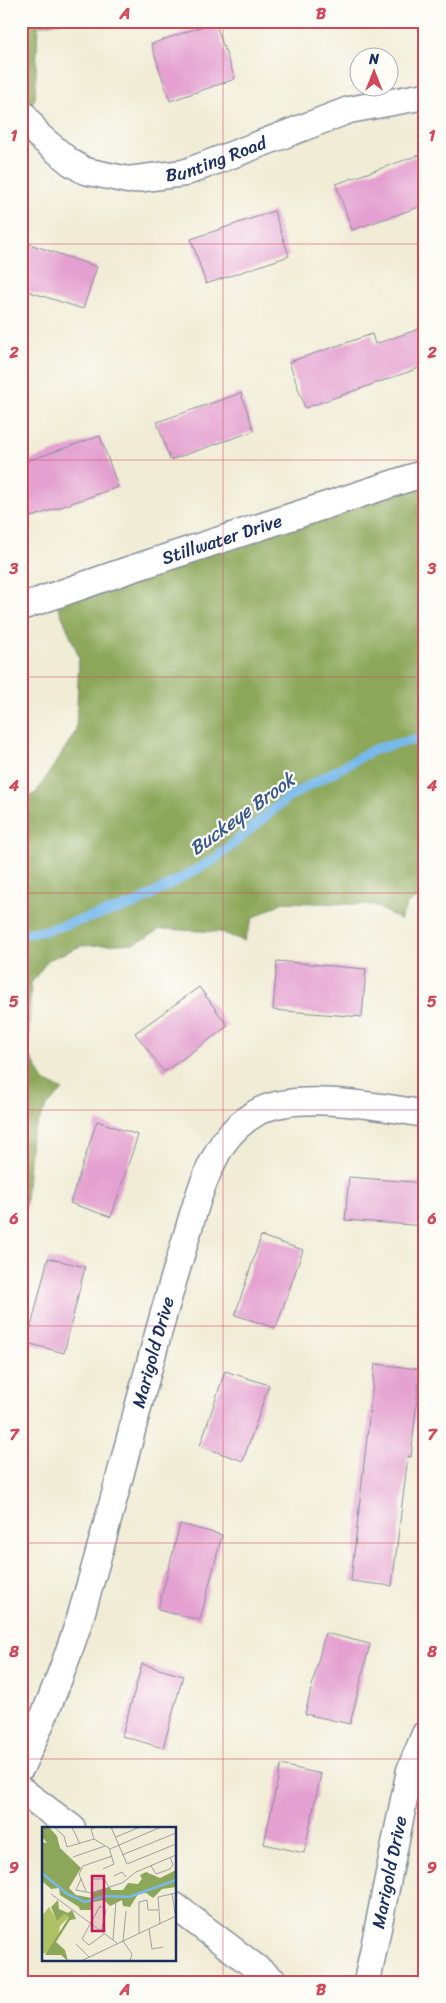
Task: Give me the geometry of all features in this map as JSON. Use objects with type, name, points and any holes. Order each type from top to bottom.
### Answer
[{"type":"street","name":"Bunting Road","points":[[23,114],[39,136],[70,162],[85,171],[128,180],[184,173],[348,110],[425,96]]},
{"type":"street","name":"Stillwater Drive","points":[[21,607],[425,473]]},
{"type":"street","name":"Marigold Drive","points":[[21,1767],[57,1688],[88,1592],[169,1296],[206,1176],[224,1141],[243,1121],[258,1111],[296,1103],[317,1102],[370,1106],[425,1114]]},
{"type":"street","name":"Marigold Drive","points":[[367,1982],[410,1770],[425,1734]]},
{"type":"street","points":[[21,1790],[71,1827]]},
{"type":"street","points":[[176,1907],[275,1982]]},
{"type":"green space","points":[[21,21],[63,21],[38,26],[35,99],[27,109],[21,105]]},
{"type":"green space","points":[[425,471],[425,893],[408,903],[400,920],[374,905],[283,902],[253,918],[244,941],[221,932],[161,929],[135,943],[81,946],[48,960],[31,983],[28,1052],[44,1081],[63,1090],[46,1107],[31,1137],[25,1211],[21,1216],[21,800],[36,793],[76,731],[79,657],[55,599]]},
{"type":"building","points":[[215,22],[235,79],[170,101],[151,44]]},
{"type":"building","points":[[425,153],[425,205],[352,230],[336,184]]},
{"type":"building","points":[[274,211],[289,256],[206,284],[191,239]]},
{"type":"building","points":[[21,241],[97,267],[83,309],[21,289]]},
{"type":"building","points":[[425,327],[425,366],[305,408],[289,362],[372,334],[375,344]]},
{"type":"building","points":[[241,393],[254,431],[170,460],[157,422]]},
{"type":"building","points":[[100,436],[118,487],[32,517],[21,485],[21,463]]},
{"type":"building","points":[[277,961],[366,969],[362,1017],[273,1010]]},
{"type":"building","points":[[199,987],[228,1026],[164,1072],[135,1033]]},
{"type":"building","points":[[97,1121],[138,1135],[111,1217],[70,1203]]},
{"type":"building","points":[[349,1177],[425,1183],[425,1226],[345,1220]]},
{"type":"building","points":[[261,1236],[303,1250],[276,1328],[235,1315]]},
{"type":"building","points":[[48,1258],[85,1267],[64,1353],[27,1343]]},
{"type":"building","points":[[375,1364],[420,1369],[411,1457],[408,1456],[392,1586],[351,1581]]},
{"type":"building","points":[[225,1371],[269,1385],[243,1461],[200,1446]]},
{"type":"building","points":[[180,1524],[222,1535],[200,1620],[158,1610]]},
{"type":"building","points":[[325,1633],[370,1644],[350,1724],[305,1714]]},
{"type":"building","points":[[142,1664],[183,1676],[163,1748],[122,1736]]},
{"type":"building","points":[[281,1765],[321,1774],[304,1853],[264,1844]]},
{"type":"waterway","name":"Buckeye Brook","points":[[21,934],[44,931],[135,904],[215,859],[287,798],[375,749],[425,737]]}]
